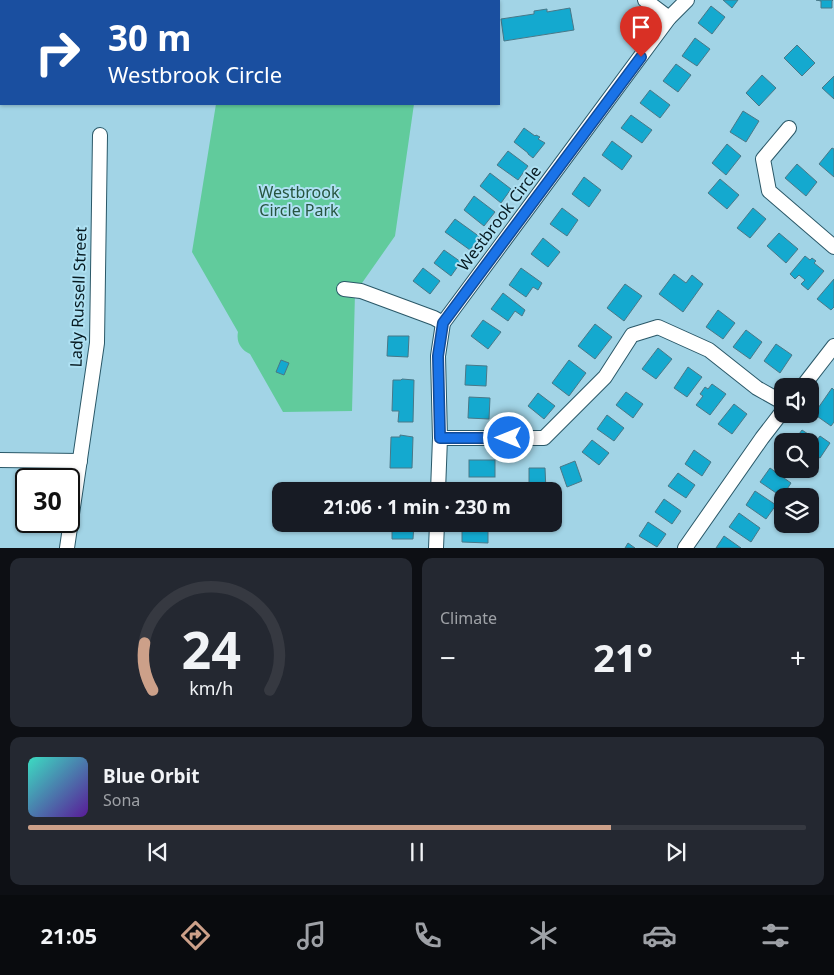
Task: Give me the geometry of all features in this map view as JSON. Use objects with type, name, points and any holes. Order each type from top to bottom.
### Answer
[{"type":"street","points":[[645,0],[669,18]]},
{"type":"street","name":"Westbrook Circle","points":[[438,482],[440,438],[438,356],[443,323],[669,18],[687,0]]},
{"type":"street","points":[[789,128],[762,158],[769,191],[834,247]]},
{"type":"street","name":"Lady Russell Street","points":[[67,548],[97,343],[100,135]]},
{"type":"street","points":[[344,289],[361,291],[443,323]]},
{"type":"street","points":[[440,438],[544,438],[605,377],[632,335],[658,327],[709,350],[757,388],[774,398]]},
{"type":"street","points":[[809,378],[834,346]]},
{"type":"street","points":[[685,548],[774,422]]},
{"type":"street","points":[[0,460],[80,461]]},
{"type":"street","points":[[436,548],[437,532]]},
{"type":"green space","name":"Westbrook Circle Park","points":[[216,105],[414,105],[395,236],[355,293],[352,411],[283,412],[250,354],[240,345],[238,332],[192,252]]},
{"type":"building","points":[[723,0],[738,0],[732,8]]},
{"type":"building","points":[[816,0],[833,0],[832,8],[821,8],[821,1]]},
{"type":"building","points":[[711,6],[725,17],[712,34],[698,23]]},
{"type":"building","points":[[570,8],[574,30],[504,41],[501,19],[534,14],[534,11],[547,9],[547,12]]},
{"type":"building","points":[[695,38],[710,49],[697,66],[682,56]]},
{"type":"building","points":[[797,45],[815,63],[802,76],[784,58]]},
{"type":"building","points":[[676,64],[691,75],[678,92],[663,81]]},
{"type":"building","points":[[762,75],[776,88],[759,106],[746,93]]},
{"type":"building","points":[[834,76],[834,99],[822,88]]},
{"type":"building","points":[[650,90],[670,105],[660,118],[640,103]]},
{"type":"building","points":[[743,111],[759,121],[746,142],[730,132]]},
{"type":"building","points":[[631,115],[652,130],[642,143],[621,128]]},
{"type":"building","points":[[524,128],[535,136],[540,137],[538,139],[545,143],[533,158],[514,142]]},
{"type":"building","points":[[612,141],[632,156],[622,170],[602,155]]},
{"type":"building","points":[[727,144],[741,156],[726,175],[712,163]]},
{"type":"building","points":[[832,148],[834,149],[834,177],[819,164]]},
{"type":"building","points":[[508,151],[528,166],[518,180],[497,165]]},
{"type":"building","points":[[797,164],[817,182],[806,196],[785,178]]},
{"type":"building","points":[[490,173],[511,189],[501,203],[480,186]]},
{"type":"building","points":[[584,177],[601,190],[589,207],[572,194]]},
{"type":"building","points":[[720,179],[739,195],[727,209],[708,193]]},
{"type":"building","points":[[474,196],[495,212],[484,226],[464,210]]},
{"type":"building","points":[[562,208],[578,220],[567,236],[550,224]]},
{"type":"building","points":[[753,208],[766,219],[750,238],[737,228]]},
{"type":"building","points":[[455,219],[480,237],[470,250],[445,232]]},
{"type":"building","points":[[779,233],[798,249],[786,263],[767,246]]},
{"type":"building","points":[[543,238],[560,252],[548,267],[531,254]]},
{"type":"building","points":[[444,250],[461,262],[451,276],[434,263]]},
{"type":"building","points":[[805,256],[810,260],[812,258],[816,261],[814,263],[824,271],[808,290],[801,284],[805,280],[799,275],[795,279],[790,274]]},
{"type":"building","points":[[423,268],[440,281],[430,294],[413,281]]},
{"type":"building","points":[[521,268],[542,283],[538,290],[533,287],[526,297],[509,285]]},
{"type":"building","points":[[674,274],[686,283],[692,275],[703,284],[683,312],[659,294]]},
{"type":"building","points":[[834,279],[834,307],[831,310],[817,299]]},
{"type":"building","points":[[625,284],[642,296],[624,321],[607,308]]},
{"type":"building","points":[[503,293],[525,310],[522,316],[515,311],[508,321],[491,309]]},
{"type":"building","points":[[718,310],[735,323],[723,339],[706,327]]},
{"type":"building","points":[[483,320],[501,332],[488,349],[471,336]]},
{"type":"building","points":[[595,324],[612,337],[595,359],[578,346]]},
{"type":"building","points":[[746,330],[762,342],[750,359],[733,347]]},
{"type":"building","points":[[388,336],[409,336],[408,357],[387,356]]},
{"type":"building","points":[[776,344],[792,355],[780,373],[764,361]]},
{"type":"building","points":[[658,348],[672,359],[656,379],[642,369]]},
{"type":"building","points":[[281,360],[289,363],[284,375],[276,372]]},
{"type":"building","points":[[569,360],[586,373],[569,396],[552,383]]},
{"type":"building","points":[[466,365],[487,366],[486,386],[465,385]]},
{"type":"building","points":[[688,367],[702,377],[687,397],[674,388]]},
{"type":"building","points":[[393,380],[414,380],[413,422],[398,422],[399,411],[392,411]]},
{"type":"building","points":[[712,384],[726,394],[710,415],[696,405],[703,396],[700,394],[705,387],[708,389]]},
{"type":"building","points":[[832,388],[834,390],[834,422],[831,426],[819,418],[819,407]]},
{"type":"building","points":[[626,392],[643,404],[633,418],[616,405]]},
{"type":"building","points":[[538,393],[555,406],[544,419],[528,406]]},
{"type":"building","points":[[469,397],[490,398],[489,419],[468,418]]},
{"type":"building","points":[[734,404],[747,414],[732,434],[718,424]]},
{"type":"building","points":[[607,415],[624,428],[614,441],[597,429]]},
{"type":"building","points":[[400,435],[413,437],[412,468],[390,468],[391,437],[400,437]]},
{"type":"building","points":[[820,436],[830,443],[820,458],[819,437]]},
{"type":"building","points":[[592,440],[609,453],[599,465],[582,452]]},
{"type":"building","points":[[694,450],[711,462],[702,476],[685,464]]},
{"type":"building","points":[[469,460],[495,460],[495,477],[469,477]]},
{"type":"building","points":[[575,461],[582,481],[567,487],[560,467]]},
{"type":"building","points":[[529,468],[545,468],[546,482],[529,482]]},
{"type":"building","points":[[770,468],[774,471],[774,478],[784,478],[791,483],[788,488],[774,488],[774,492],[760,482]]},
{"type":"building","points":[[678,473],[695,485],[686,498],[668,486]]},
{"type":"building","points":[[755,491],[774,504],[774,508],[766,519],[746,505]]},
{"type":"building","points":[[664,499],[681,511],[672,524],[655,512]]},
{"type":"building","points":[[739,513],[760,528],[751,542],[729,527]]},
{"type":"building","points":[[648,522],[666,534],[657,547],[639,536]]},
{"type":"building","points":[[392,532],[413,532],[413,539],[392,539]]},
{"type":"building","points":[[462,532],[488,532],[488,543],[462,542]]},
{"type":"building","points":[[724,536],[741,548],[716,548]]},
{"type":"building","points":[[628,543],[635,548],[625,548]]},
{"type":"route","points":[[509,438],[440,438],[438,356],[443,323],[641,57]]}]
